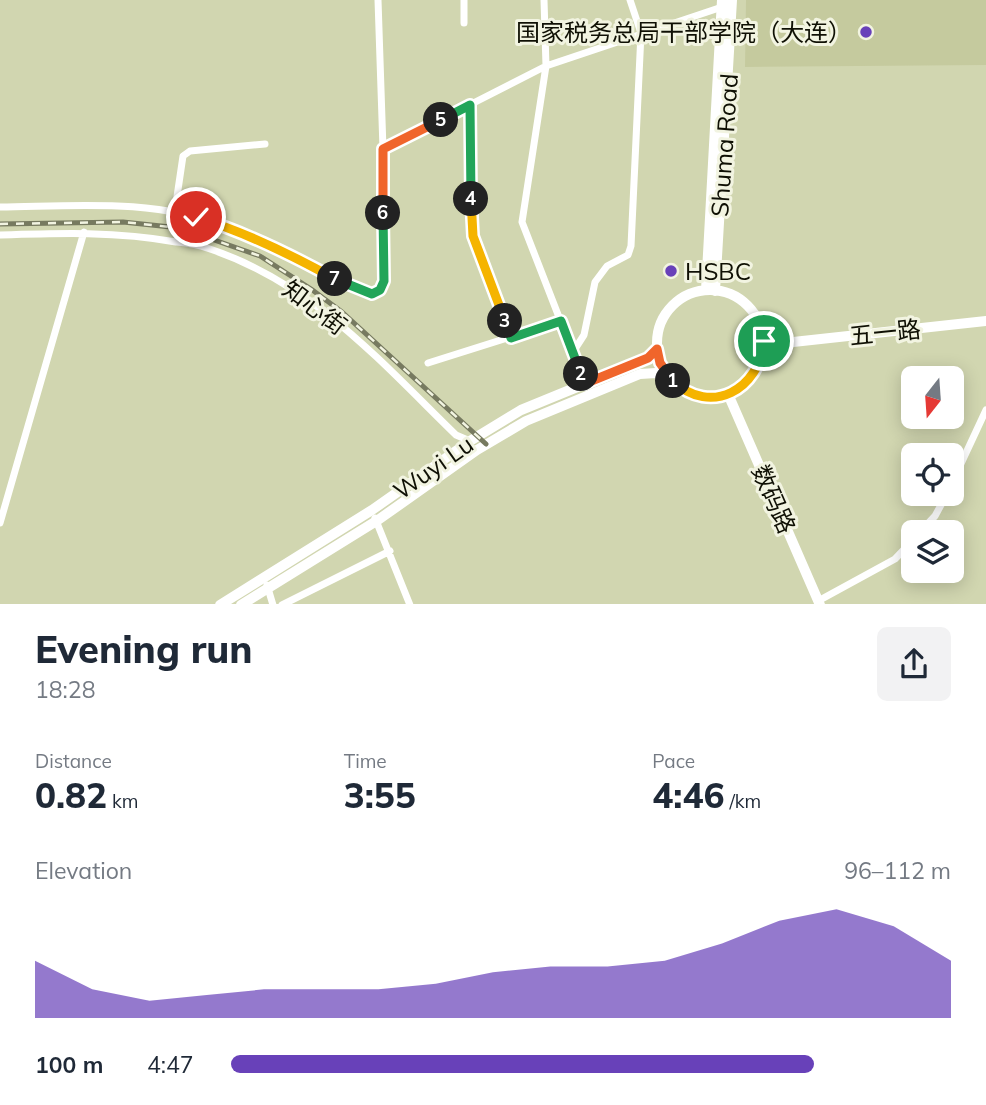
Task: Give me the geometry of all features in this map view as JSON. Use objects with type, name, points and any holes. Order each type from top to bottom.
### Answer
[{"type":"main road","name":"Shuma Road","points":[[711,290],[727,3]]},
{"type":"main road","points":[[761,329],[764,341],[761,359],[750,379],[728,394],[711,397],[695,395],[680,388],[660,363],[657,349],[658,331],[665,314],[678,300],[695,292],[711,290],[729,293],[753,312],[766,337],[785,343]]},
{"type":"main road","name":"五一路","points":[[785,343],[986,323]]},
{"type":"main road","points":[[761,359],[785,343]]},
{"type":"main road","name":"Wuyi Lu","points":[[220,604],[374,516],[470,441],[521,410],[648,358],[657,349]]},
{"type":"main road","name":"Wuyi Lu","points":[[242,604],[374,516],[526,421],[640,374],[668,376]]},
{"type":"main road","name":"数码路","points":[[728,394],[819,603]]},
{"type":"street","points":[[0,206],[132,205],[175,211],[237,231],[283,250],[342,283],[372,294],[380,290],[384,281],[378,0]]},
{"type":"street","points":[[464,0],[464,23]]},
{"type":"street","points":[[544,0],[546,66],[522,222],[584,384]]},
{"type":"street","points":[[573,352],[584,335],[595,282],[607,266],[628,255],[631,246],[641,33],[630,0]]},
{"type":"street","points":[[383,149],[546,66],[727,3]]},
{"type":"street","points":[[470,105],[473,236],[511,338]]},
{"type":"street","points":[[175,211],[183,156],[190,151],[265,144]]},
{"type":"street","points":[[0,523],[84,232]]},
{"type":"street","name":"知心街","points":[[0,235],[84,232],[150,237],[206,247],[263,271],[300,292],[341,323],[456,435],[470,441]]},
{"type":"street","points":[[428,363],[561,321]]},
{"type":"street","points":[[964,457],[986,410]]},
{"type":"street","points":[[374,516],[410,604]]},
{"type":"street","points":[[282,604],[390,551]]},
{"type":"street","points":[[819,603],[895,559],[901,553]]},
{"type":"street","points":[[266,577],[273,604]]},
{"type":"shaded area","name":"国家税务总局干部学院（大连）","points":[[746,0],[986,0],[986,65],[745,67]]},
{"type":"railway","points":[[0,224],[123,222],[180,228],[260,256],[342,312],[486,444]]},
{"type":"place","name":"国家税务总局干部学院（大连）","points":[[866,32]]},
{"type":"place","name":"HSBC","points":[[671,271]]},
{"type":"route","points":[[196,217],[283,250],[342,283],[372,294],[380,290],[384,281],[383,149],[470,105],[473,236],[511,338],[561,321],[584,384],[648,358],[657,349],[660,363],[680,388],[695,395],[711,397],[728,394],[750,379],[758,368],[764,341]]}]
